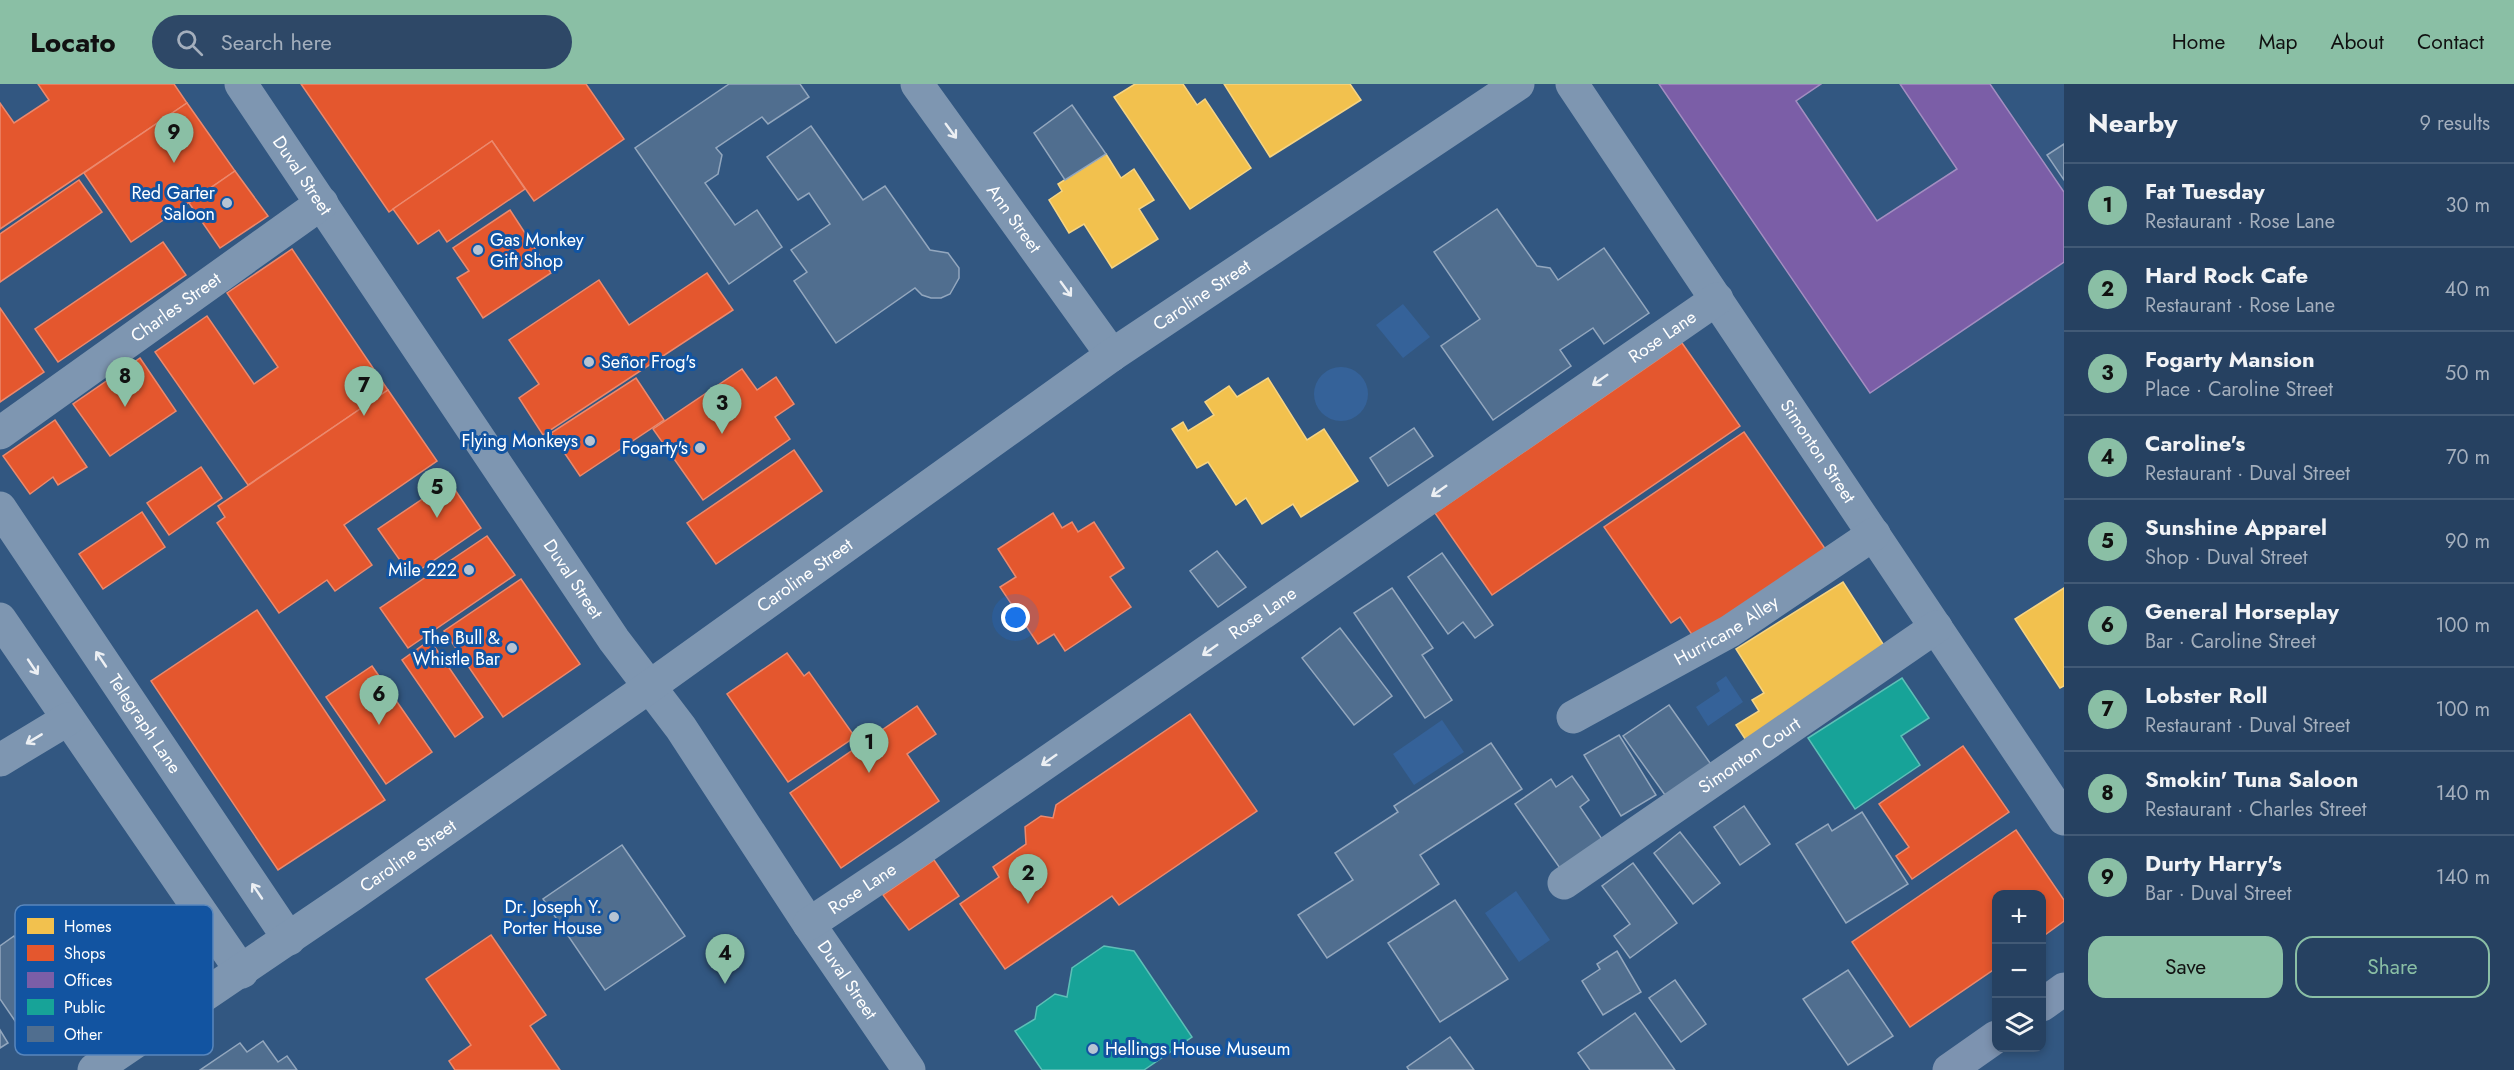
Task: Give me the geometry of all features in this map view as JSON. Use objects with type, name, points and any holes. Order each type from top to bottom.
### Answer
[{"type":"main road","points":[[2046,1002],[2064,989]]},
{"type":"main road","points":[[1949,1070],[1992,1040]]},
{"type":"street","name":"Duval Street","points":[[241,84],[607,630],[681,728],[809,924],[909,1070]]},
{"type":"street","name":"Ann Street","points":[[917,84],[1112,355]]},
{"type":"street","name":"Caroline Street","points":[[213,991],[649,687],[1112,355],[1518,84]]},
{"type":"street","name":"Simonton Street","points":[[1572,84],[2064,819]]},
{"type":"street","name":"Charles Street","points":[[0,433],[322,203]]},
{"type":"street","name":"Rose Lane","points":[[809,924],[1717,299]]},
{"type":"street","name":"Telegraph Lane","points":[[0,508],[290,939]]},
{"type":"street","name":"Hurricane Alley","points":[[1573,717],[1730,631],[1874,534]]},
{"type":"street","points":[[0,619],[196,905]]},
{"type":"street","name":"Simonton Court","points":[[1564,883],[1936,627]]},
{"type":"street","points":[[0,760],[68,719]]},
{"type":"street","points":[[213,930],[242,972]]},
{"type":"street","name":"Caroline Street","points":[[94,1070],[117,1055]]},
{"type":"water","points":[[1403,304],[1430,337],[1403,358],[1376,325]]},
{"type":"water","points":[[1341,367],[1351,369],[1360,375],[1366,384],[1368,394],[1366,404],[1360,413],[1351,419],[1341,421],[1331,419],[1322,413],[1316,404],[1314,394],[1316,384],[1322,375],[1331,369]]},
{"type":"water","points":[[1726,676],[1743,702],[1708,726],[1696,707],[1720,691],[1716,683]]},
{"type":"water","points":[[1442,720],[1464,752],[1414,785],[1393,754]]},
{"type":"water","points":[[1516,891],[1550,940],[1519,962],[1485,913]]},
{"type":"building: Homes","points":[[1135,84],[1183,84],[1197,105],[1205,99],[1251,168],[1190,209],[1114,97]]},
{"type":"building: Homes","points":[[1224,84],[1350,84],[1361,100],[1270,157]]},
{"type":"building: Homes","points":[[1106,154],[1121,178],[1134,169],[1154,200],[1139,209],[1158,239],[1112,268],[1084,224],[1069,233],[1049,200],[1062,191],[1058,184]]},
{"type":"building: Homes","points":[[1268,378],[1307,440],[1324,429],[1358,481],[1301,517],[1293,504],[1262,524],[1246,498],[1236,505],[1208,462],[1197,468],[1172,429],[1183,422],[1188,431],[1214,415],[1205,402],[1229,386],[1237,397]]},
{"type":"building: Homes","points":[[1843,582],[1894,661],[1753,751],[1736,725],[1759,711],[1752,700],[1764,693],[1736,649]]},
{"type":"building: Homes","points":[[2064,588],[2064,686],[2060,688],[2015,619]]},
{"type":"building: Shops","points":[[38,84],[174,84],[187,103],[0,229],[0,103],[14,123],[49,100]]},
{"type":"building: Shops","points":[[301,84],[586,84],[624,139],[534,201],[492,141],[389,212]]},
{"type":"building: Shops","points":[[187,103],[235,171],[131,242],[84,173]]},
{"type":"building: Shops","points":[[492,141],[525,189],[447,242],[439,230],[418,244],[393,209]]},
{"type":"building: Shops","points":[[235,171],[268,216],[220,248],[189,203]]},
{"type":"building: Shops","points":[[79,180],[102,212],[0,282],[0,234]]},
{"type":"building: Shops","points":[[510,210],[551,273],[483,318],[457,278],[469,271],[453,248]]},
{"type":"building: Shops","points":[[163,242],[186,275],[58,362],[35,329]]},
{"type":"building: Shops","points":[[292,249],[388,390],[248,485],[155,352],[207,316],[254,384],[278,367],[227,293]]},
{"type":"building: Shops","name":"Señor Frog's","points":[[707,273],[733,310],[543,435],[519,398],[539,384],[509,340],[599,280],[629,325]]},
{"type":"building: Shops","points":[[0,308],[44,372],[0,402]]},
{"type":"building: Shops","points":[[1682,343],[1740,426],[1492,595],[1435,513]]},
{"type":"building: Shops","points":[[140,358],[176,411],[110,456],[73,404]]},
{"type":"building: Shops","points":[[742,369],[757,390],[776,377],[794,404],[775,417],[790,439],[703,500],[653,429]]},
{"type":"building: Shops","points":[[636,378],[664,420],[580,476],[551,433]]},
{"type":"building: Shops","points":[[388,390],[437,461],[344,525],[372,565],[335,591],[327,580],[279,613],[217,523],[225,517],[218,506]]},
{"type":"building: Shops","points":[[55,420],[87,467],[58,485],[53,477],[30,494],[3,456]]},
{"type":"building: Shops","points":[[1744,432],[1826,550],[1695,639],[1680,617],[1671,623],[1604,527]]},
{"type":"building: Shops","points":[[794,450],[822,491],[716,564],[687,523]]},
{"type":"building: Shops","points":[[201,467],[222,498],[169,535],[147,503]]},
{"type":"building: Shops","points":[[449,481],[481,528],[411,576],[378,529]]},
{"type":"building: Shops","points":[[142,512],[165,547],[103,589],[79,554]]},
{"type":"building: Shops","points":[[1053,513],[1062,528],[1072,522],[1078,532],[1094,522],[1124,568],[1110,577],[1131,607],[1065,651],[1054,634],[1038,644],[1000,587],[1016,577],[998,549]]},
{"type":"building: Shops","points":[[487,536],[515,575],[408,648],[380,608]]},
{"type":"building: Shops","name":"The Bull & Whistle Bar","points":[[521,579],[580,664],[503,717],[444,631]]},
{"type":"building: Shops","points":[[257,610],[385,800],[278,870],[151,681]]},
{"type":"building: Shops","points":[[430,640],[483,717],[455,737],[402,660]]},
{"type":"building: Shops","points":[[787,653],[804,676],[809,672],[855,737],[788,782],[727,694]]},
{"type":"building: Shops","points":[[372,666],[432,752],[386,784],[326,697]]},
{"type":"building: Shops","points":[[917,706],[936,734],[907,754],[939,801],[841,868],[790,793]]},
{"type":"building: Shops","points":[[1190,714],[1257,811],[1119,905],[1112,896],[1005,969],[960,904],[999,877],[993,867],[1026,844],[1025,827],[1041,816],[1053,818],[1056,805]]},
{"type":"building: Shops","points":[[1963,746],[2009,812],[1912,879],[1896,856],[1909,847],[1879,804]]},
{"type":"building: Shops","points":[[2016,830],[2064,900],[2064,921],[2046,934],[2046,890],[1992,890],[1992,971],[1910,1027],[1852,942]]},
{"type":"building: Shops","points":[[934,860],[959,896],[909,930],[883,895]]},
{"type":"building: Shops","points":[[491,935],[546,1015],[530,1026],[560,1070],[455,1070],[449,1061],[471,1045],[426,979]]},
{"type":"building: Offices","points":[[1659,84],[1821,84],[1796,101],[1877,221],[1957,169],[1900,84],[1990,84],[2064,192],[2064,262],[1870,393]]},
{"type":"building: Public","points":[[1902,678],[1929,718],[1901,736],[1920,765],[1855,809],[1808,738]]},
{"type":"building: Public","points":[[1104,946],[1134,951],[1192,1037],[1144,1070],[1042,1070],[1015,1031],[1035,1019],[1037,1007],[1055,994],[1067,997],[1072,968]]},
{"type":"building: Other","points":[[729,84],[800,84],[809,97],[768,124],[762,117],[716,148],[722,155],[718,174],[705,183],[735,225],[757,210],[782,247],[729,284],[635,148]]},
{"type":"building: Other","points":[[1072,105],[1106,154],[1065,180],[1034,133]]},
{"type":"building: Other","points":[[811,126],[863,200],[885,186],[930,250],[948,253],[959,268],[959,278],[950,294],[941,298],[931,298],[922,295],[915,288],[836,343],[794,281],[807,272],[791,250],[830,224],[809,193],[798,200],[767,157]]},
{"type":"building: Other","points":[[2064,144],[2064,180],[2047,155]]},
{"type":"building: Other","points":[[1497,209],[1537,266],[1550,268],[1558,280],[1604,248],[1649,313],[1604,344],[1593,328],[1560,350],[1571,366],[1493,420],[1441,346],[1480,319],[1434,252]]},
{"type":"building: Other","points":[[1414,428],[1433,456],[1388,486],[1370,458]]},
{"type":"building: Other","points":[[1217,551],[1246,587],[1218,607],[1190,571]]},
{"type":"building: Other","points":[[1442,553],[1493,625],[1475,638],[1463,622],[1448,634],[1408,577]]},
{"type":"building: Other","points":[[1392,588],[1433,648],[1422,655],[1452,700],[1425,718],[1354,613]]},
{"type":"building: Other","points":[[1340,628],[1392,696],[1354,725],[1302,658]]},
{"type":"building: Other","points":[[1669,705],[1715,770],[1670,802],[1623,736]]},
{"type":"building: Other","points":[[1619,735],[1656,795],[1621,816],[1584,755]]},
{"type":"building: Other","points":[[1491,743],[1522,789],[1420,855],[1439,884],[1327,958],[1298,915],[1353,880],[1335,853],[1398,812],[1394,806]]},
{"type":"building: Other","points":[[1572,776],[1589,800],[1580,807],[1604,842],[1562,871],[1515,804],[1551,779],[1556,787]]},
{"type":"building: Other","points":[[1744,806],[1770,844],[1740,865],[1714,827]]},
{"type":"building: Other","points":[[1862,812],[1908,884],[1846,923],[1796,844],[1828,824],[1832,831]]},
{"type":"building: Other","points":[[1680,832],[1720,883],[1693,904],[1654,853]]},
{"type":"building: Other","name":"Dr. Joseph Y. Porter House","points":[[622,845],[685,936],[605,990],[543,899]]},
{"type":"building: Other","points":[[1633,863],[1677,923],[1630,958],[1614,936],[1630,924],[1602,886]]},
{"type":"building: Other","points":[[1455,900],[1508,979],[1440,1022],[1388,943]]},
{"type":"building: Other","points":[[14,936],[15,938],[15,1021],[0,999],[0,946]]},
{"type":"building: Other","points":[[1617,951],[1641,992],[1603,1015],[1582,981],[1600,969],[1597,964]]},
{"type":"building: Other","points":[[1848,970],[1893,1036],[1848,1065],[1803,999]]},
{"type":"building: Other","points":[[1675,980],[1706,1024],[1681,1042],[1649,998]]},
{"type":"building: Other","points":[[1635,1013],[1675,1070],[1590,1070],[1578,1053]]},
{"type":"building: Other","points":[[0,1030],[8,1043],[0,1048]]},
{"type":"building: Other","points":[[1450,1037],[1474,1070],[1409,1070],[1407,1067]]},
{"type":"building: Other","points":[[263,1041],[278,1062],[287,1056],[297,1070],[200,1070],[240,1043],[247,1052]]},
{"type":"place","name":"Durty Harry's","points":[[174,163]]},
{"type":"place","name":"Red Garter Saloon","points":[[227,203]]},
{"type":"place","name":"Gas Monkey Gift Shop","points":[[478,250]]},
{"type":"place","name":"Señor Frog's","points":[[589,362]]},
{"type":"place","name":"Smokin' Tuna Saloon","points":[[125,407]]},
{"type":"place","name":"Lobster Roll","points":[[364,416]]},
{"type":"place","name":"Fogarty Mansion","points":[[722,434]]},
{"type":"place","name":"Flying Monkeys","points":[[590,441]]},
{"type":"place","name":"Fogarty's","points":[[700,448]]},
{"type":"place","name":"Sunshine Apparel","points":[[437,518]]},
{"type":"place","name":"Mile 222","points":[[469,570]]},
{"type":"place","name":"The Bull & Whistle Bar","points":[[512,648]]},
{"type":"place","name":"General Horseplay","points":[[379,725]]},
{"type":"place","name":"Fat Tuesday","points":[[869,773]]},
{"type":"place","name":"Hard Rock Cafe","points":[[1028,904]]},
{"type":"place","name":"Dr. Joseph Y. Porter House","points":[[614,917]]},
{"type":"place","name":"Caroline's","points":[[725,984]]},
{"type":"place","name":"Hellings House Museum","points":[[1093,1049]]}]
